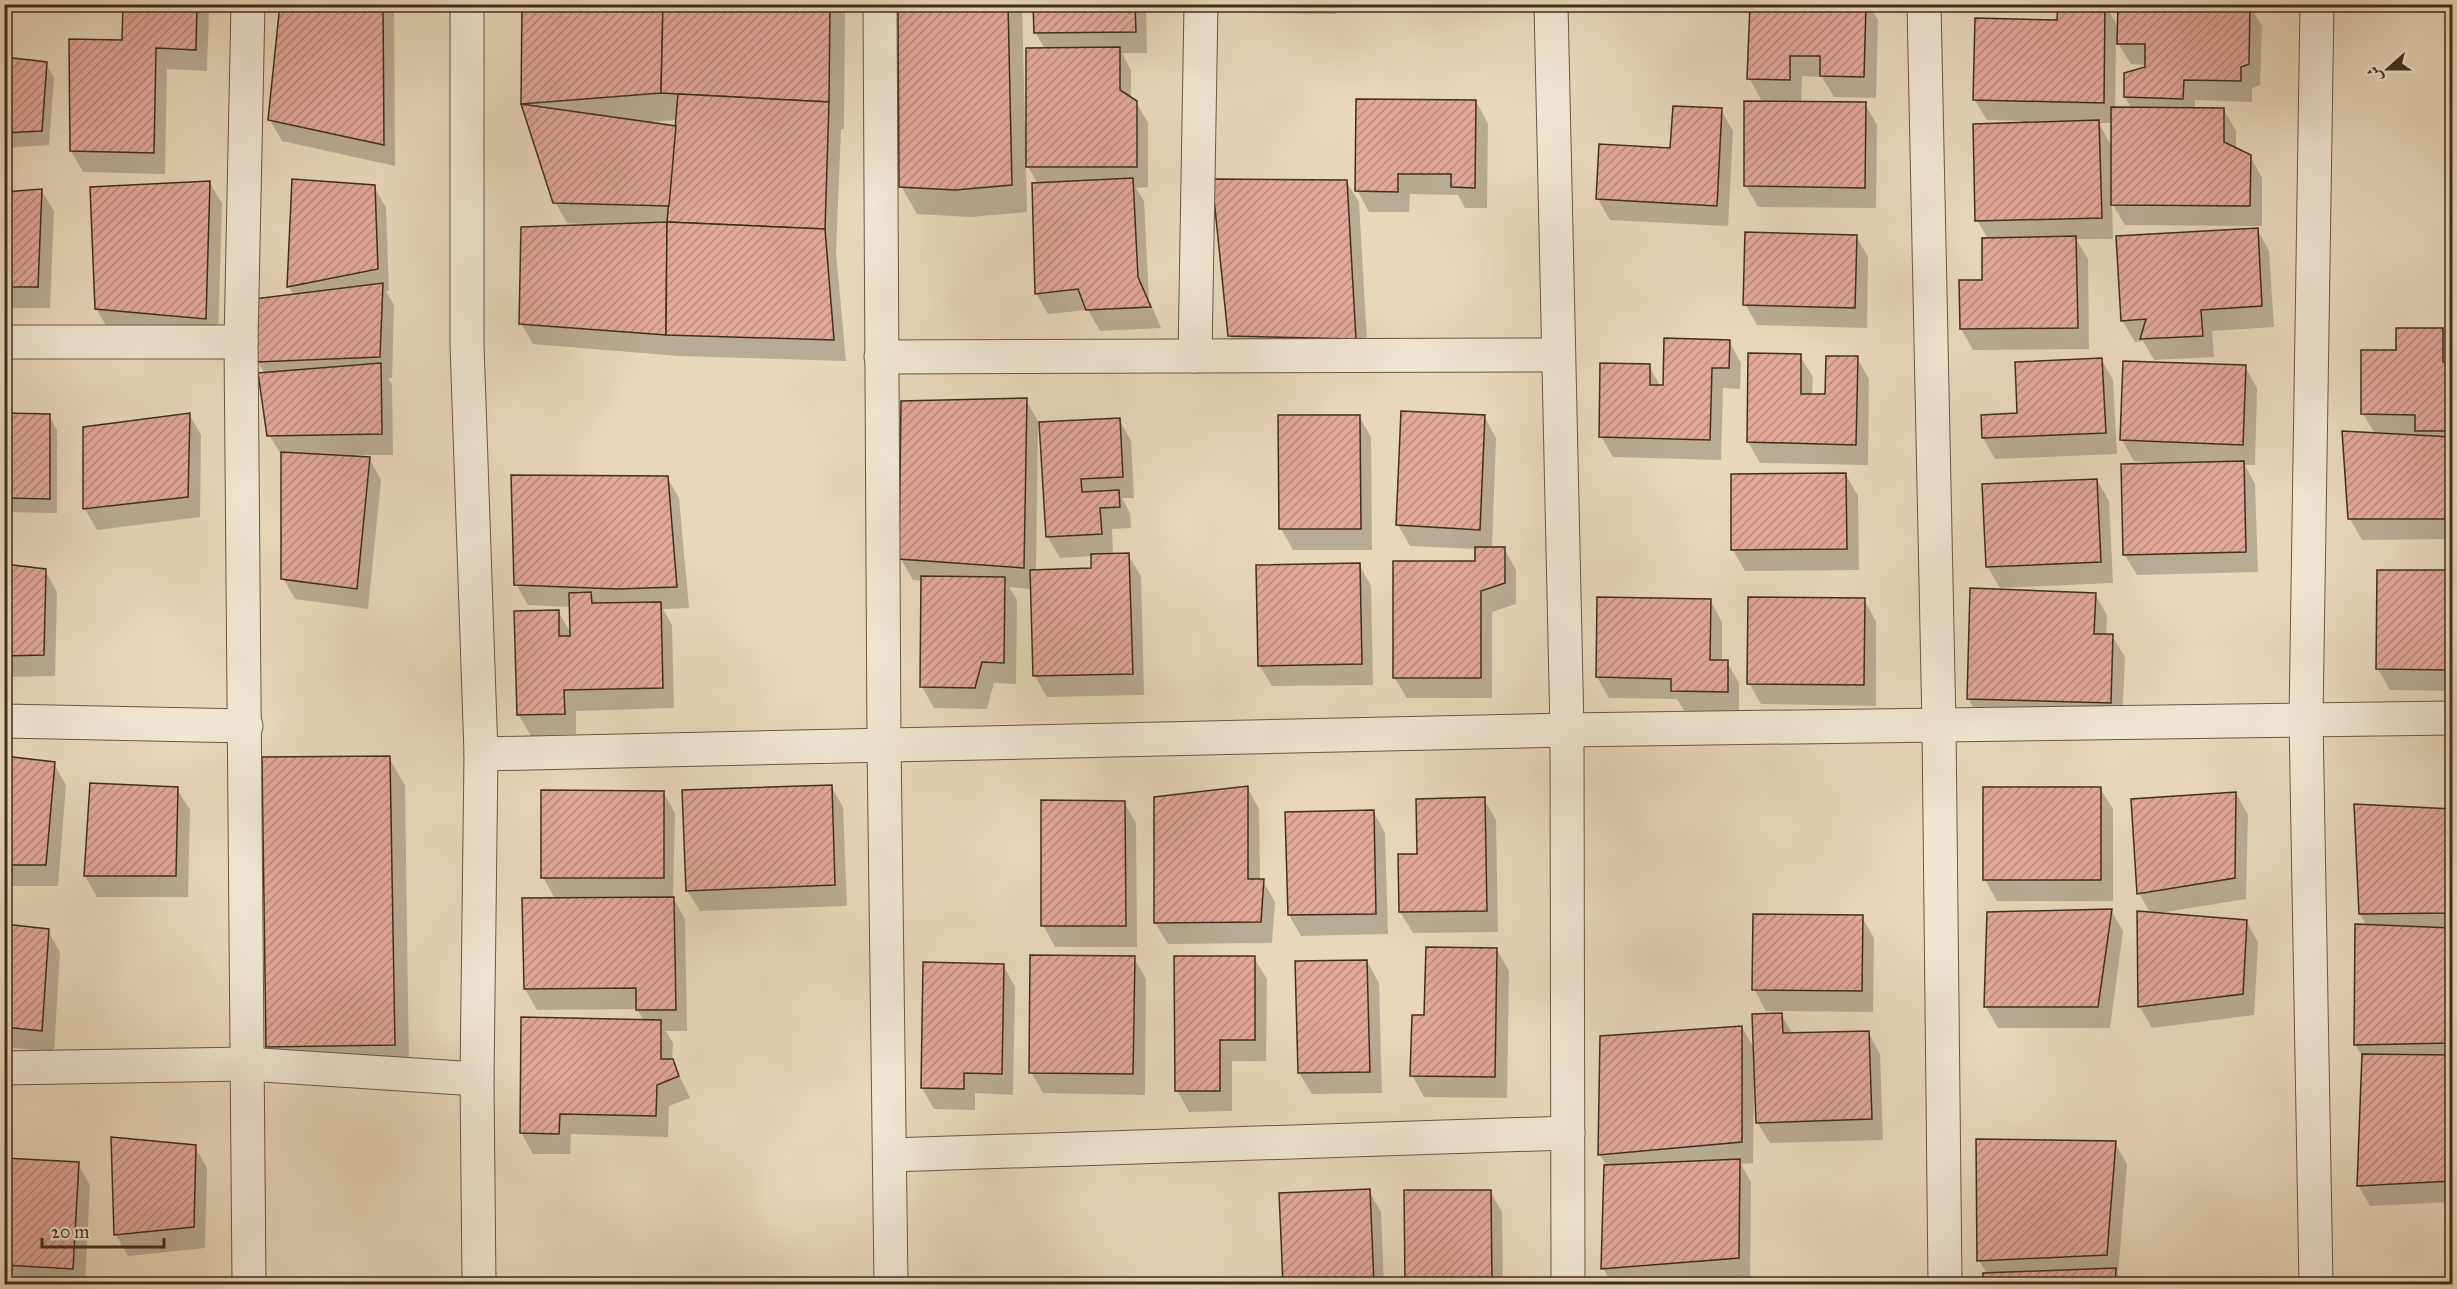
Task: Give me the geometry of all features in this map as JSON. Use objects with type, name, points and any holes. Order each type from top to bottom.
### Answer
[{"type":"street","points":[[248,4],[241,342],[249,1284]]},
{"type":"street","points":[[467,4],[467,345],[481,754],[477,1079],[479,1284]]},
{"type":"street","points":[[880,4],[884,743],[891,1284]]},
{"type":"street","points":[[1195,356],[1201,4]]},
{"type":"street","points":[[1551,4],[1567,730],[1568,1284]]},
{"type":"street","points":[[1924,4],[1939,726],[1945,1284]]},
{"type":"street","points":[[2316,1284],[2306,719],[2317,4]]},
{"type":"street","points":[[4,342],[241,342]]},
{"type":"street","points":[[881,357],[1557,355]]},
{"type":"street","points":[[481,754],[884,743],[1567,730],[2452,718]]},
{"type":"street","points":[[4,722],[246,726]]},
{"type":"street","points":[[4,1068],[246,1064],[477,1079]]},
{"type":"street","points":[[890,1155],[1568,1133]]},
{"type":"building","points":[[123,4],[197,4],[196,50],[156,48],[154,153],[70,151],[69,39],[122,40]]},
{"type":"building","points":[[280,4],[383,4],[384,145],[268,120]]},
{"type":"building","points":[[522,4],[663,4],[661,93],[521,104]]},
{"type":"building","points":[[663,4],[830,4],[829,102],[661,93]]},
{"type":"building","points":[[898,4],[1008,4],[1012,185],[955,190],[899,187]]},
{"type":"building","points":[[1033,4],[1135,4],[1136,32],[1034,33]]},
{"type":"building","points":[[1750,4],[1866,4],[1864,77],[1820,76],[1820,56],[1790,56],[1790,80],[1747,79]]},
{"type":"building","points":[[2058,4],[2105,4],[2104,103],[1973,100],[1975,18],[2057,20]]},
{"type":"building","points":[[2118,4],[2250,4],[2249,64],[2241,67],[2241,81],[2184,80],[2183,99],[2124,97],[2124,73],[2145,67],[2145,44],[2117,44]]},
{"type":"building","points":[[1120,47],[1120,90],[1137,101],[1137,167],[1026,167],[1026,48]]},
{"type":"building","points":[[4,57],[47,62],[42,131],[4,133]]},
{"type":"building","points":[[678,94],[829,102],[825,229],[667,222]]},
{"type":"building","points":[[1356,99],[1476,100],[1475,188],[1451,187],[1451,174],[1398,174],[1398,192],[1355,191]]},
{"type":"building","points":[[1744,101],[1866,102],[1865,188],[1744,186]]},
{"type":"building","points":[[521,104],[676,126],[669,206],[553,203]]},
{"type":"building","points":[[1673,106],[1722,108],[1717,206],[1596,199],[1599,144],[1670,148]]},
{"type":"building","points":[[2111,107],[2224,108],[2224,142],[2251,155],[2250,206],[2111,205]]},
{"type":"building","points":[[2099,120],[2102,218],[1975,221],[1973,124]]},
{"type":"building","points":[[1133,178],[1138,277],[1151,307],[1086,310],[1078,289],[1035,294],[1032,183]]},
{"type":"building","points":[[292,179],[375,185],[378,269],[287,287]]},
{"type":"building","points":[[1212,179],[1347,180],[1356,339],[1228,336]]},
{"type":"building","points":[[210,181],[206,319],[95,309],[90,187]]},
{"type":"building","points":[[42,189],[38,287],[4,287],[4,192]]},
{"type":"building","points":[[667,222],[666,335],[519,324],[521,227]]},
{"type":"building","points":[[667,222],[825,229],[834,340],[666,335]]},
{"type":"building","points":[[2258,228],[2262,306],[2201,310],[2203,336],[2140,339],[2146,319],[2121,321],[2116,236]]},
{"type":"building","points":[[1745,232],[1857,235],[1855,308],[1743,305]]},
{"type":"building","points":[[2076,236],[2078,328],[1960,329],[1959,280],[1982,280],[1982,238]]},
{"type":"building","points":[[383,283],[380,357],[256,362],[254,299]]},
{"type":"building","points":[[2396,328],[2443,328],[2443,362],[2452,362],[2452,431],[2415,431],[2415,415],[2361,414],[2361,350],[2396,350]]},
{"type":"building","points":[[1664,338],[1730,340],[1729,368],[1712,368],[1710,440],[1599,437],[1600,363],[1650,364],[1650,385],[1663,385]]},
{"type":"building","points":[[1748,353],[1801,354],[1801,394],[1825,394],[1826,356],[1858,356],[1856,445],[1747,442]]},
{"type":"building","points":[[2102,358],[2106,433],[1982,438],[1981,415],[2017,413],[2015,362]]},
{"type":"building","points":[[2123,361],[2246,365],[2243,445],[2120,440]]},
{"type":"building","points":[[381,363],[382,434],[267,436],[258,373]]},
{"type":"building","points":[[1027,398],[1024,568],[899,559],[901,401]]},
{"type":"building","points":[[1401,411],[1485,415],[1480,530],[1396,525]]},
{"type":"building","points":[[4,413],[50,414],[50,499],[4,498]]},
{"type":"building","points":[[190,413],[188,497],[83,509],[83,427]]},
{"type":"building","points":[[1278,415],[1360,415],[1361,529],[1279,529]]},
{"type":"building","points":[[1120,418],[1123,477],[1081,479],[1082,492],[1119,490],[1120,507],[1100,508],[1102,534],[1046,537],[1039,422]]},
{"type":"building","points":[[2342,431],[2452,437],[2452,519],[2348,519]]},
{"type":"building","points":[[281,452],[370,457],[357,589],[281,579]]},
{"type":"building","points":[[2244,461],[2246,552],[2123,555],[2121,464]]},
{"type":"building","points":[[1846,473],[1847,549],[1731,550],[1731,474]]},
{"type":"building","points":[[511,475],[668,476],[677,587],[618,589],[514,585]]},
{"type":"building","points":[[2097,479],[2101,562],[1986,567],[1982,484]]},
{"type":"building","points":[[1475,547],[1505,547],[1505,583],[1481,591],[1481,678],[1393,678],[1393,561],[1475,561]]},
{"type":"building","points":[[1129,553],[1133,674],[1033,676],[1030,570],[1091,568],[1091,554]]},
{"type":"building","points":[[1360,563],[1362,664],[1258,666],[1256,565]]},
{"type":"building","points":[[4,564],[46,569],[44,655],[4,656]]},
{"type":"building","points":[[2377,570],[2452,570],[2452,670],[2376,669]]},
{"type":"building","points":[[921,576],[1005,577],[1004,663],[982,662],[975,688],[920,687]]},
{"type":"building","points":[[1970,588],[2096,593],[2094,634],[2113,634],[2111,703],[1967,699]]},
{"type":"building","points":[[591,592],[592,603],[661,602],[663,688],[564,690],[565,714],[517,715],[514,611],[559,610],[559,636],[570,636],[569,593]]},
{"type":"building","points":[[1597,597],[1711,599],[1710,660],[1728,660],[1728,692],[1671,691],[1671,679],[1596,677]]},
{"type":"building","points":[[1748,597],[1865,598],[1864,685],[1747,684]]},
{"type":"building","points":[[4,756],[55,762],[46,865],[4,865]]},
{"type":"building","points":[[390,756],[395,1045],[266,1047],[262,757]]},
{"type":"building","points":[[90,783],[178,787],[176,876],[84,876]]},
{"type":"building","points":[[832,785],[835,885],[686,891],[682,790]]},
{"type":"building","points":[[1248,786],[1248,879],[1264,879],[1261,922],[1154,923],[1154,797]]},
{"type":"building","points":[[1983,787],[2101,787],[2101,880],[1983,880]]},
{"type":"building","points":[[541,790],[664,791],[664,878],[541,878]]},
{"type":"building","points":[[2236,792],[2235,878],[2137,894],[2131,799]]},
{"type":"building","points":[[1485,797],[1487,911],[1399,912],[1398,854],[1417,854],[1416,799]]},
{"type":"building","points":[[1041,800],[1125,801],[1126,926],[1041,926]]},
{"type":"building","points":[[2354,804],[2452,809],[2452,913],[2359,914]]},
{"type":"building","points":[[1374,810],[1376,914],[1288,915],[1285,812]]},
{"type":"building","points":[[674,897],[676,1010],[636,1010],[636,988],[524,989],[522,898]]},
{"type":"building","points":[[2112,909],[2098,1007],[1984,1007],[1987,912]]},
{"type":"building","points":[[2137,911],[2247,920],[2243,994],[2138,1007]]},
{"type":"building","points":[[1753,914],[1863,915],[1862,991],[1752,990]]},
{"type":"building","points":[[4,924],[49,929],[42,1031],[4,1027]]},
{"type":"building","points":[[2355,924],[2452,928],[2452,1043],[2354,1045]]},
{"type":"building","points":[[1426,947],[1497,948],[1495,1077],[1410,1076],[1412,1015],[1424,1015]]},
{"type":"building","points":[[1030,955],[1135,956],[1133,1074],[1029,1073]]},
{"type":"building","points":[[1174,956],[1255,956],[1255,1040],[1220,1040],[1220,1091],[1175,1091]]},
{"type":"building","points":[[1367,960],[1370,1072],[1298,1073],[1295,961]]},
{"type":"building","points":[[923,962],[1004,964],[1002,1074],[964,1073],[964,1089],[921,1088]]},
{"type":"building","points":[[1782,1013],[1783,1033],[1869,1031],[1872,1119],[1756,1123],[1752,1014]]},
{"type":"building","points":[[521,1017],[661,1020],[661,1059],[673,1059],[679,1076],[657,1085],[656,1116],[560,1114],[559,1134],[520,1133]]},
{"type":"building","points":[[1742,1026],[1742,1142],[1598,1155],[1600,1036]]},
{"type":"building","points":[[2362,1054],[2452,1055],[2452,1181],[2357,1186]]},
{"type":"building","points":[[111,1137],[196,1145],[194,1227],[114,1235]]},
{"type":"building","points":[[1976,1139],[2116,1141],[2107,1255],[1977,1261]]},
{"type":"building","points":[[4,1158],[79,1162],[73,1269],[4,1265]]},
{"type":"building","points":[[1740,1159],[1739,1258],[1601,1269],[1604,1165]]},
{"type":"building","points":[[1370,1189],[1374,1284],[1283,1284],[1279,1193]]},
{"type":"building","points":[[1404,1190],[1491,1190],[1492,1284],[1405,1284]]},
{"type":"building","points":[[2116,1268],[2115,1284],[1982,1284],[1983,1273]]}]
